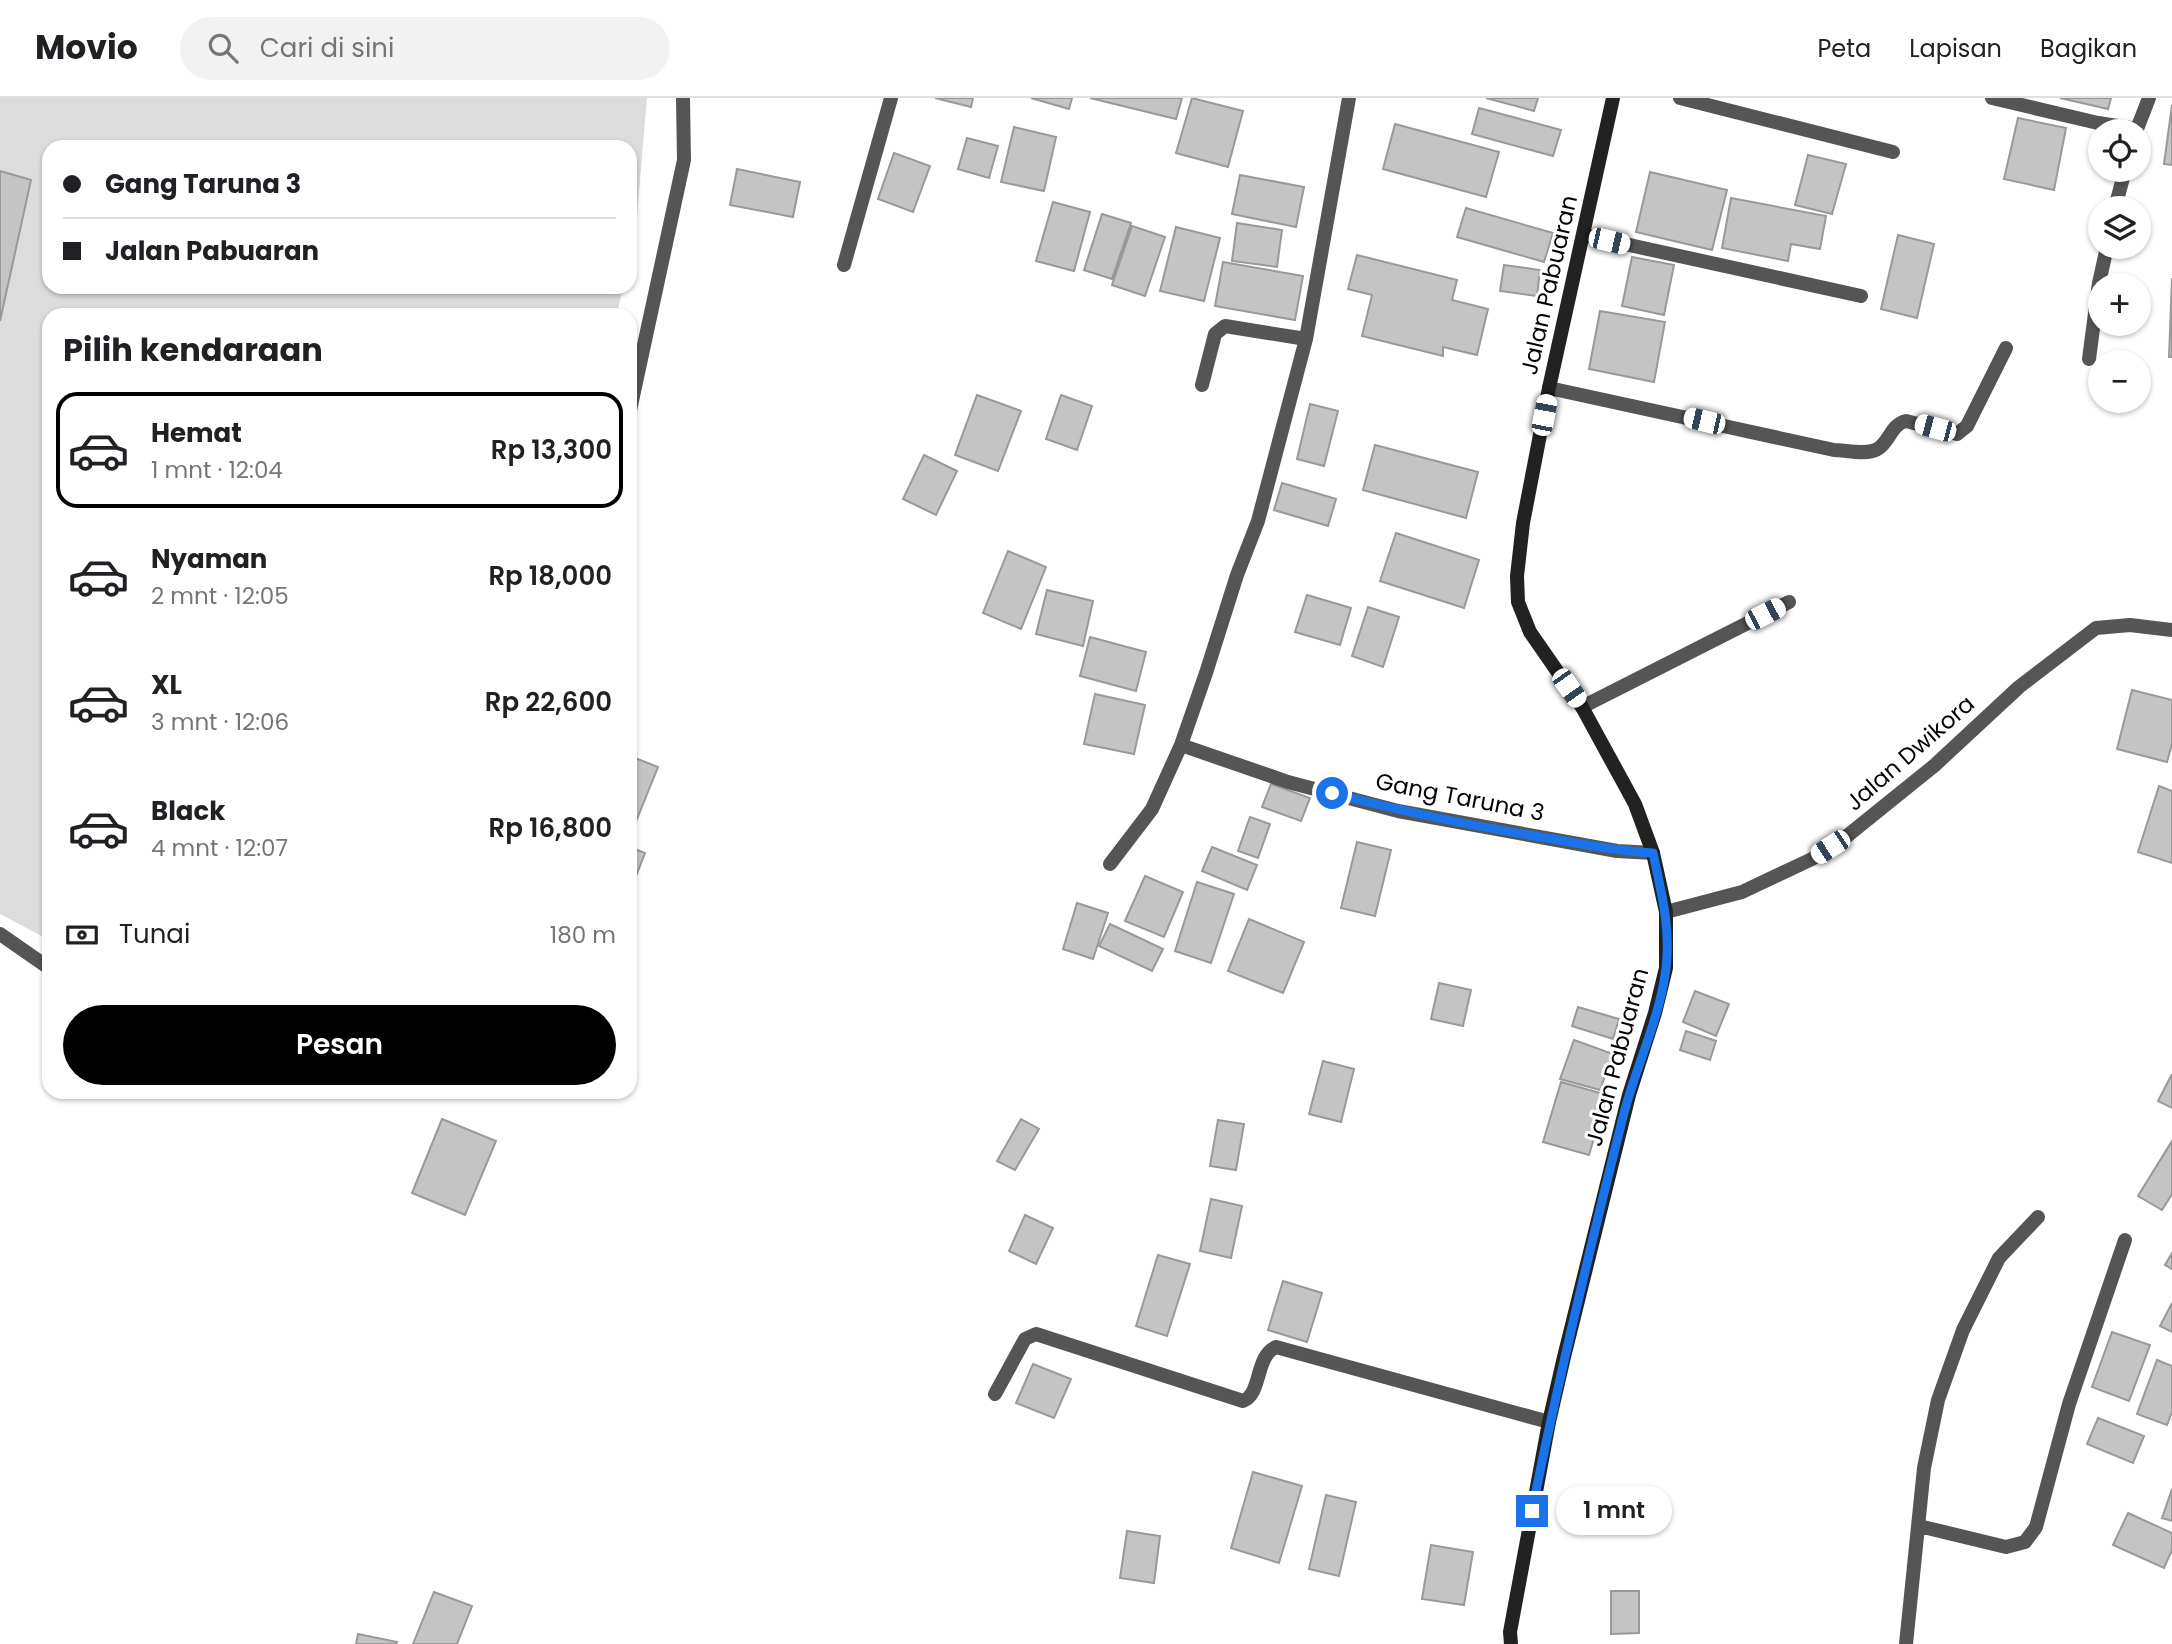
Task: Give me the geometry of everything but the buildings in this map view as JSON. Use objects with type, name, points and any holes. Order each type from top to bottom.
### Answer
[{"type":"street","points":[[637,378],[684,160],[683,98]]},
{"type":"street","points":[[845,265],[891,98]]},
{"type":"street","points":[[1110,864],[1152,809],[1181,745],[1237,575],[1258,521],[1306,339],[1349,98]]},
{"type":"street","name":"Jalan Pabuaran","points":[[1511,1644],[1510,1632],[1549,1422],[1629,1095],[1664,976],[1666,912],[1653,853],[1635,804],[1582,707],[1530,632],[1518,602],[1517,576],[1523,523],[1549,387],[1613,98]]},
{"type":"street","points":[[1680,98],[1893,152]]},
{"type":"street","points":[[1992,98],[2088,121]]},
{"type":"street","points":[[2138,119],[2149,98]]},
{"type":"street","points":[[1584,235],[1861,296]]},
{"type":"street","points":[[2090,350],[2104,259]]},
{"type":"street","points":[[1202,384],[1216,334],[1224,326],[1306,339]]},
{"type":"street","points":[[1549,387],[1834,450],[1871,452],[1880,448],[1899,422],[1906,421],[1957,435],[1967,426],[2006,348]]},
{"type":"street","points":[[1582,707],[1789,602]]},
{"type":"street","name":"Jalan Dwikora","points":[[1666,912],[1742,892],[1812,859],[1847,836],[1935,765],[2019,687],[2096,628],[2130,625],[2172,630]]},
{"type":"street","name":"Gang Taruna 3","points":[[1181,745],[1288,782],[1398,811],[1616,851],[1653,853]]},
{"type":"street","points":[[0,934],[42,963]]},
{"type":"street","points":[[1906,1644],[1924,1468],[1938,1400],[1963,1330],[1999,1258],[2038,1217]]},
{"type":"street","points":[[1919,1526],[2006,1547],[2025,1542],[2036,1527],[2069,1404],[2125,1240]]},
{"type":"street","points":[[995,1394],[1025,1339],[1036,1334],[1243,1401],[1250,1396],[1265,1355],[1276,1347],[1549,1422]]},
{"type":"shaded area","points":[[0,98],[647,98],[637,215],[637,140],[42,140],[42,294],[622,294],[618,308],[42,308],[42,936],[0,914]]},
{"type":"route","points":[[1332,793],[1398,811],[1490,829],[1616,851],[1653,853],[1666,912],[1666,968],[1603,1194],[1549,1422],[1532,1511]]}]
